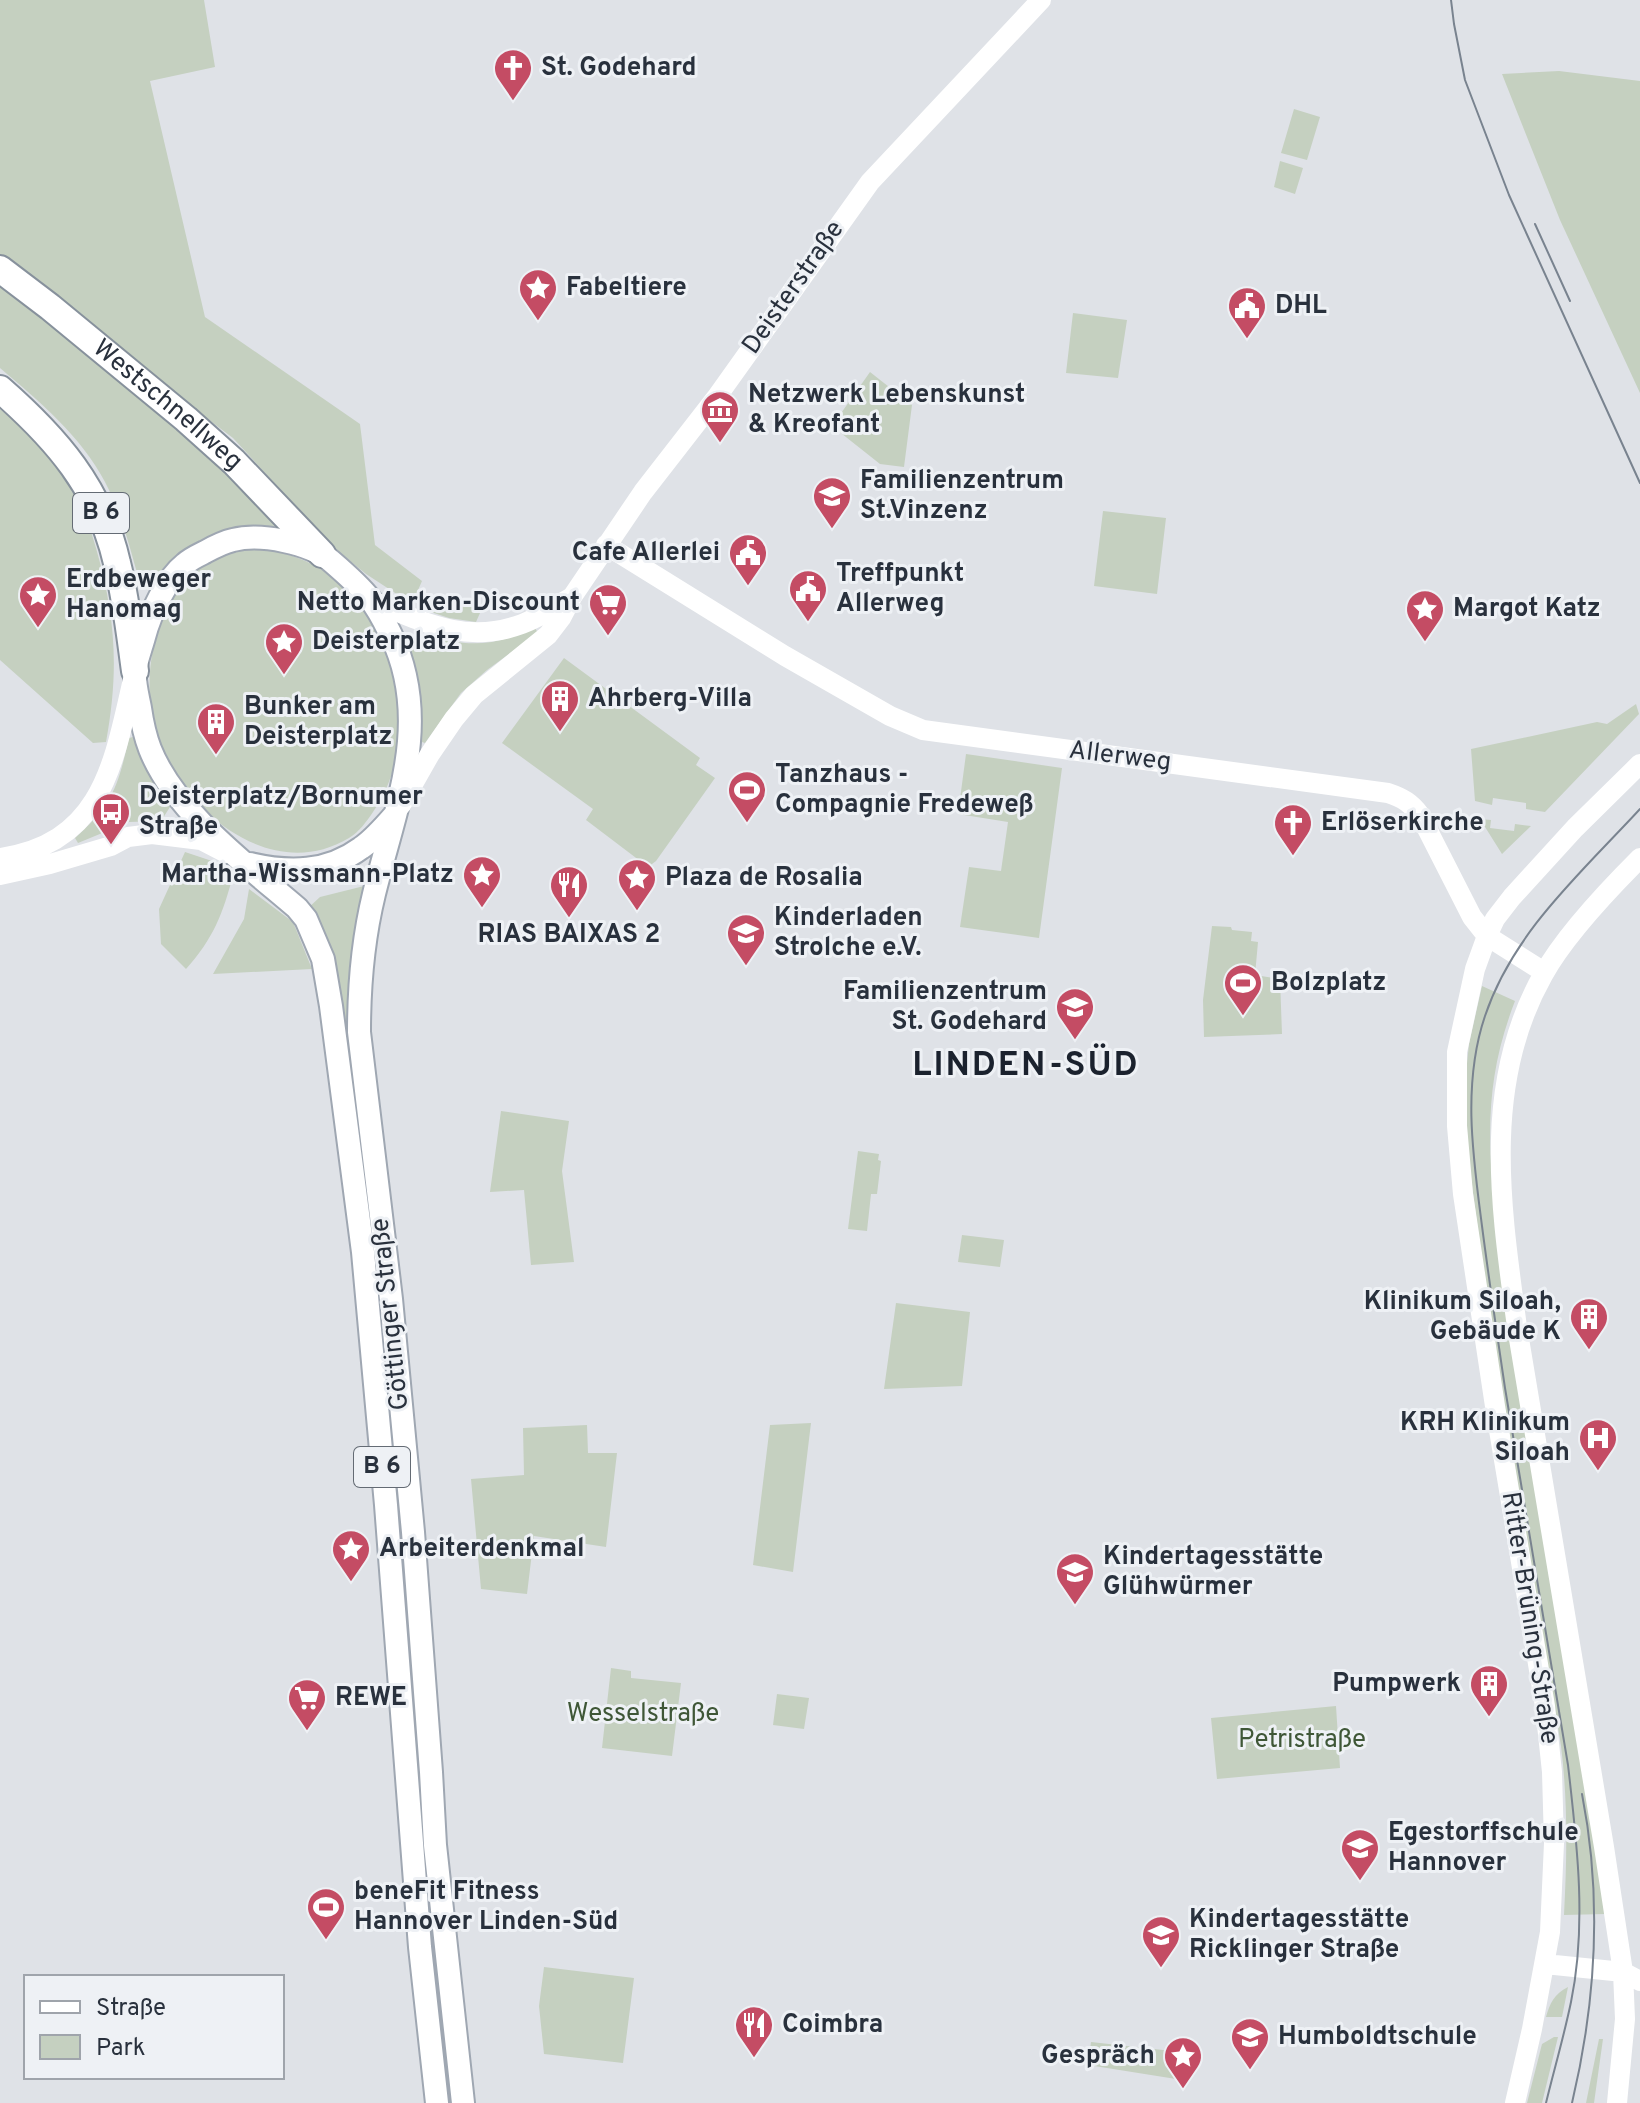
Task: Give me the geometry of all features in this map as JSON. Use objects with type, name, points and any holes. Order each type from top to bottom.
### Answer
[{"type":"highway","name":"Westschnellweg","points":[[0,269],[186,419],[234,462],[322,554]]},
{"type":"highway","name":"B 6","points":[[0,389],[51,437],[72,463],[98,506],[117,561],[135,671]]},
{"type":"main road","name":"Deisterstraße","points":[[395,815],[430,754],[474,695],[548,635],[561,618],[643,492],[716,398],[870,182],[1041,0]]},
{"type":"main road","name":"B 6","points":[[245,863],[184,802],[158,767],[144,729],[135,671],[146,627],[166,586],[184,564],[235,539],[291,543],[322,554],[347,574],[372,601],[386,623],[401,659],[411,709],[408,754],[395,815]]},
{"type":"main road","name":"Allerweg","points":[[606,545],[785,656],[890,716],[923,730],[1402,797],[1420,815],[1472,917],[1487,936],[1544,972]]},
{"type":"main road","name":"Deisterstraße","points":[[372,601],[433,626],[454,632],[478,633],[524,623],[572,597]]},
{"type":"main road","points":[[0,858],[29,852],[51,842],[71,829],[95,802],[110,769],[135,671]]},
{"type":"main road","name":"Ritter-Brüning-Straße","points":[[1515,2103],[1550,1932],[1554,1843],[1552,1772],[1545,1706],[1463,1194],[1457,1126],[1457,1052],[1468,997],[1495,919],[1575,828],[1640,764]]},
{"type":"main road","points":[[0,875],[111,846],[128,837],[152,834],[201,840],[245,863],[278,871],[321,867],[360,849],[395,815]]},
{"type":"main road","name":"Göttinger Straße","points":[[395,815],[361,968],[359,1032],[393,1315],[413,1532],[435,1845],[463,2103]]},
{"type":"main road","name":"Ritter-Brüning-Straße","points":[[1617,2103],[1625,2019],[1634,1973],[1604,1847],[1522,1357],[1507,1251],[1499,1147],[1510,1057],[1531,997],[1559,949],[1640,858]]},
{"type":"main road","name":"Göttinger Straße","points":[[245,863],[306,919],[323,959],[331,1006],[365,1268],[420,1947],[437,2103]]},
{"type":"main road","points":[[1545,1964],[1634,1973]]},
{"type":"green space","points":[[0,0],[204,0],[215,67],[150,81],[205,317],[360,424],[375,545],[422,581],[412,604],[366,574],[333,547],[233,438],[0,263]]},
{"type":"green space","points":[[1559,71],[1640,81],[1640,393],[1560,220],[1502,74]]},
{"type":"green space","points":[[1294,109],[1320,117],[1307,160],[1281,153]]},
{"type":"green space","points":[[1280,161],[1303,168],[1295,194],[1274,187]]},
{"type":"green space","points":[[0,280],[197,444],[284,530],[262,525],[221,532],[196,542],[174,557],[153,586],[140,583],[116,506],[95,465],[58,420],[0,368]]},
{"type":"green space","points":[[1073,313],[1127,320],[1118,378],[1066,373]]},
{"type":"green space","points":[[870,372],[912,405],[904,467],[880,464],[832,426]]},
{"type":"green space","points":[[0,409],[33,440],[64,476],[80,501],[89,524],[108,598],[113,645],[113,692],[106,742],[93,743],[0,660]]},
{"type":"green space","points":[[1103,511],[1166,518],[1157,594],[1094,586]]},
{"type":"green space","points":[[246,549],[266,549],[317,567],[349,591],[375,625],[395,677],[400,733],[387,787],[356,833],[321,850],[294,853],[266,848],[240,837],[216,820],[195,800],[163,753],[150,702],[154,645],[162,618],[175,594],[192,573],[219,555]]},
{"type":"green space","points":[[442,596],[484,604],[476,622],[428,611],[434,598]]},
{"type":"green space","points":[[535,628],[538,633],[461,693],[425,743],[419,741],[418,694],[408,648],[426,635],[455,642],[481,643],[507,639]]},
{"type":"green space","points":[[564,658],[700,758],[696,765],[715,778],[656,861],[648,867],[586,820],[593,809],[502,743]]},
{"type":"green space","points":[[1636,704],[1639,714],[1545,812],[1526,809],[1526,803],[1493,798],[1492,805],[1475,801],[1471,749],[1597,722],[1607,724]]},
{"type":"green space","points":[[133,737],[170,807],[161,821],[129,822],[78,843],[75,838],[98,815],[112,793],[129,738]]},
{"type":"green space","points":[[966,754],[1062,768],[1039,938],[960,927],[969,867],[1001,871],[1008,822],[958,814]]},
{"type":"green space","points":[[1480,819],[1491,820],[1490,828],[1514,831],[1515,824],[1531,826],[1502,854]]},
{"type":"green space","points":[[185,852],[212,861],[233,875],[216,925],[186,969],[161,944],[159,909]]},
{"type":"green space","points":[[368,885],[350,1024],[341,1025],[307,909],[320,897]]},
{"type":"green space","points":[[249,889],[293,922],[312,969],[213,974],[244,919]]},
{"type":"green space","points":[[1212,926],[1252,932],[1251,941],[1258,942],[1255,975],[1280,979],[1282,1034],[1204,1037],[1203,1000]]},
{"type":"green space","points":[[1482,986],[1515,1001],[1505,1028],[1491,1106],[1495,1213],[1606,1914],[1564,1915],[1566,1830],[1561,1746],[1488,1306],[1469,1162],[1466,1073]]},
{"type":"green space","points":[[501,1111],[569,1121],[562,1171],[574,1262],[531,1265],[524,1190],[490,1192]]},
{"type":"green space","points":[[858,1151],[879,1154],[878,1160],[881,1161],[877,1194],[871,1194],[867,1231],[848,1229]]},
{"type":"green space","points":[[962,1235],[1004,1240],[1000,1267],[958,1262]]},
{"type":"green space","points":[[896,1303],[970,1312],[962,1386],[884,1389]]},
{"type":"green space","points":[[811,1423],[793,1572],[753,1565],[770,1425]]},
{"type":"green space","points":[[587,1425],[588,1453],[617,1453],[606,1547],[534,1536],[527,1594],[481,1589],[471,1479],[524,1475],[523,1428]]},
{"type":"green space","name":"Wesselstraße","points":[[611,1668],[631,1671],[631,1678],[681,1683],[672,1756],[602,1748]]},
{"type":"green space","points":[[777,1694],[809,1698],[804,1729],[773,1725]]},
{"type":"green space","name":"Petristraße","points":[[1336,1706],[1340,1768],[1217,1779],[1211,1718]]},
{"type":"green space","points":[[544,1967],[634,1978],[623,2063],[544,2054],[539,2006]]},
{"type":"green space","points":[[1568,1987],[1562,2017],[1546,2017],[1553,1999]]},
{"type":"green space","points":[[1558,2037],[1542,2103],[1527,2103],[1542,2044]]},
{"type":"green space","points":[[1599,2039],[1603,2039],[1594,2103],[1586,2103]]},
{"type":"green space","points":[[1091,2042],[1181,2052],[1176,2079],[1088,2065]]},
{"type":"tram line","points":[[1451,0],[1465,80],[1509,195],[1640,483]]},
{"type":"tram line","points":[[1535,224],[1570,301]]},
{"type":"tram line","points":[[1546,2103],[1576,1973],[1579,1943],[1577,1854],[1568,1765],[1487,1266],[1473,1147],[1472,1094],[1478,1042],[1485,1016],[1513,957],[1572,880],[1640,809]]},
{"type":"tram line","points":[[1572,2103],[1586,2026],[1594,1949],[1592,1871],[1582,1794]]},
{"type":"place","name":"St. Godehard","points":[[513,102]]},
{"type":"place","name":"Fabeltiere","points":[[538,322]]},
{"type":"place","name":"DHL","points":[[1247,340]]},
{"type":"place","name":"Netzwerk Lebenskunst & Kreofant","points":[[720,444]]},
{"type":"place","name":"Familienzentrum St.Vinzenz","points":[[832,530]]},
{"type":"place","name":"Cafe Allerlei","points":[[748,587]]},
{"type":"place","name":"Treffpunkt Allerweg","points":[[808,623]]},
{"type":"place","name":"Erdbeweger Hanomag","points":[[38,629]]},
{"type":"place","name":"Netto Marken-Discount","points":[[608,637]]},
{"type":"place","name":"Margot Katz","points":[[1425,643]]},
{"type":"place","name":"Deisterplatz","points":[[284,676]]},
{"type":"place","name":"Ahrberg-Villa","points":[[560,733]]},
{"type":"place","name":"Bunker am Deisterplatz","points":[[216,756]]},
{"type":"place","name":"Tanzhaus - Compagnie Fredeweß","points":[[747,824]]},
{"type":"place","name":"Deisterplatz/Bornumer Straße","points":[[111,846]]},
{"type":"place","name":"Erlöserkirche","points":[[1293,857]]},
{"type":"place","name":"Martha-Wissmann-Platz","points":[[482,909]]},
{"type":"place","name":"Plaza de Rosalia","points":[[637,912]]},
{"type":"place","name":"RIAS BAIXAS 2","points":[[569,919]]},
{"type":"place","name":"Kinderladen Strolche e.V.","points":[[746,967]]},
{"type":"place","name":"Bolzplatz","points":[[1243,1017]]},
{"type":"place","name":"Familienzentrum St. Godehard","points":[[1075,1041]]},
{"type":"place","name":"Klinikum Siloah, Gebäude K","points":[[1589,1351]]},
{"type":"place","name":"KRH Klinikum Siloah","points":[[1598,1472]]},
{"type":"place","name":"Arbeiterdenkmal","points":[[351,1583]]},
{"type":"place","name":"Kindertagesstätte Glühwürmer","points":[[1075,1606]]},
{"type":"place","name":"Pumpwerk","points":[[1489,1718]]},
{"type":"place","name":"REWE","points":[[307,1732]]},
{"type":"place","name":"Egestorffschule Hannover","points":[[1360,1882]]},
{"type":"place","name":"beneFit Fitness Hannover Linden-Süd","points":[[326,1941]]},
{"type":"place","name":"Kindertagesstätte Ricklinger Straße","points":[[1161,1969]]},
{"type":"place","name":"Coimbra","points":[[754,2059]]},
{"type":"place","name":"Humboldtschule","points":[[1250,2071]]},
{"type":"place","name":"Gespräch","points":[[1183,2090]]},
{"type":"district","name":"LINDEN-SÜD","points":[[1026,1066]]}]
